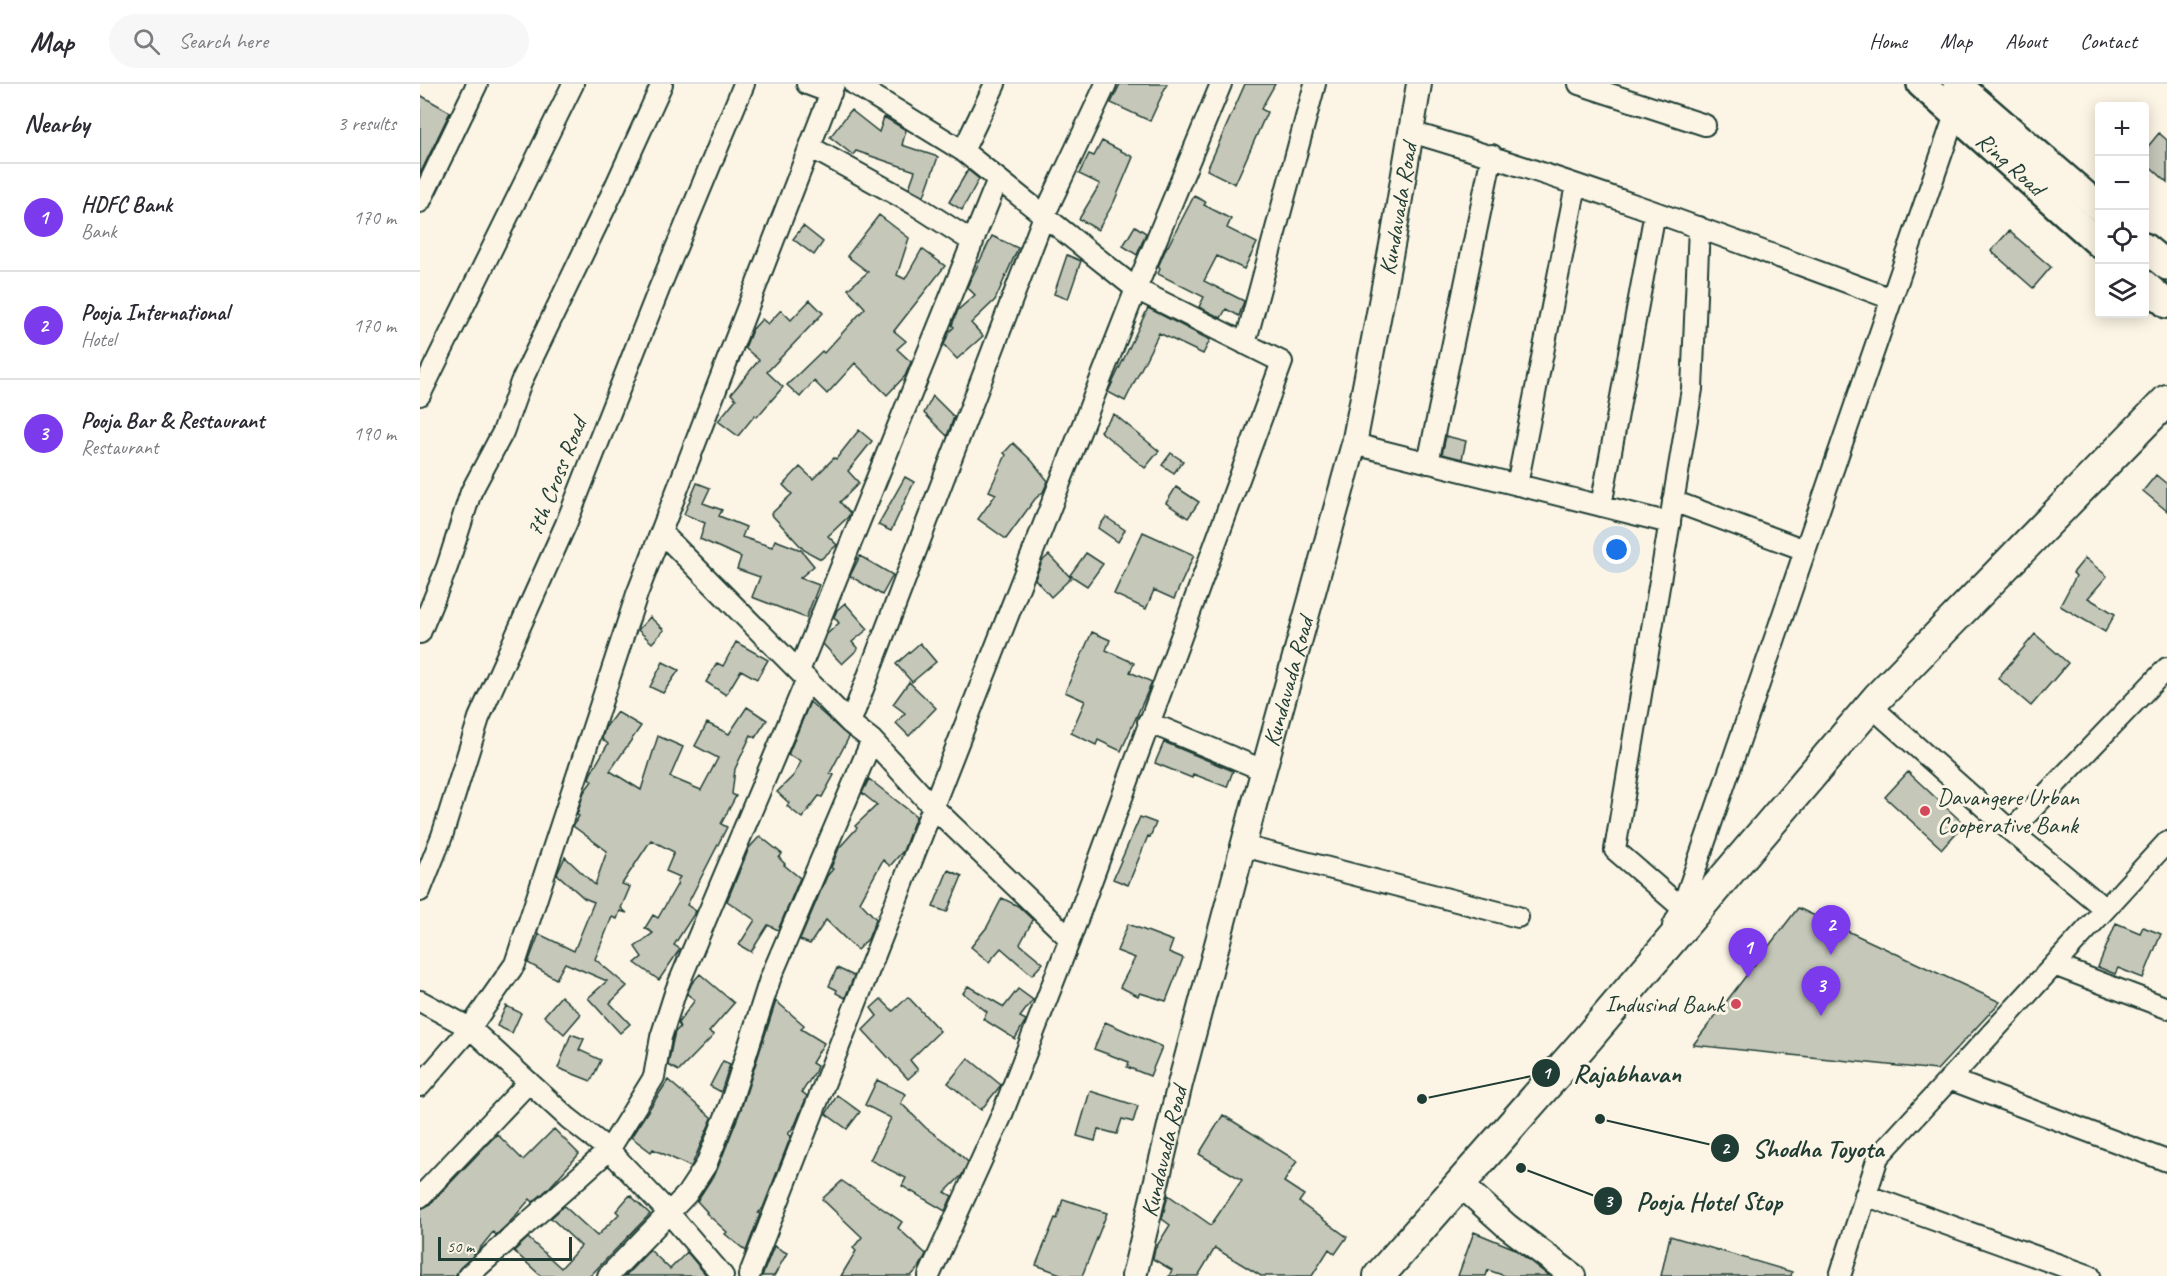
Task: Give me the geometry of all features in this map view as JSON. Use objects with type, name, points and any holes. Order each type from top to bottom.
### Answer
[{"type":"main road","name":"Ring Road","points":[[1921,84],[1961,94],[2095,204]]},
{"type":"main road","name":"Ring Road","points":[[1961,94],[2095,239]]},
{"type":"main road","points":[[2149,250],[2167,266]]},
{"type":"main road","points":[[2149,288],[2167,304]]},
{"type":"main road","points":[[1379,1276],[1659,955],[1871,706],[2167,400]]},
{"type":"street","points":[[420,202],[477,84]]},
{"type":"street","points":[[420,395],[573,84]]},
{"type":"street","points":[[420,633],[447,567],[471,492],[503,432],[520,382],[595,229],[662,84]]},
{"type":"street","name":"7th Cross Road","points":[[420,891],[442,836],[479,718],[566,524],[659,289],[744,84]]},
{"type":"street","points":[[420,1086],[470,1028],[514,964],[637,594],[832,88],[807,84]]},
{"type":"street","points":[[854,84],[963,151],[1136,289],[1282,362],[1070,939],[1001,1117],[929,1276]]},
{"type":"street","points":[[963,151],[995,84]]},
{"type":"street","points":[[850,723],[1044,216],[1106,84]]},
{"type":"street","points":[[749,1276],[1136,289],[1221,84]]},
{"type":"street","points":[[1245,344],[1315,84]]},
{"type":"street","name":"Kundavada Road","points":[[1134,1276],[1180,1084],[1263,770],[1354,444],[1419,84]]},
{"type":"street","points":[[1580,84],[1705,125]]},
{"type":"street","points":[[1659,955],[1682,908],[1961,94]]},
{"type":"street","points":[[1411,132],[1492,155],[1892,298]]},
{"type":"street","points":[[810,147],[914,204],[973,242]]},
{"type":"street","points":[[1428,463],[1492,155]]},
{"type":"street","points":[[468,1276],[609,1150],[654,1077],[661,1037],[676,990],[998,179]]},
{"type":"street","points":[[1517,485],[1576,185]]},
{"type":"street","points":[[1601,506],[1654,212]]},
{"type":"street","points":[[1682,908],[1615,849],[1692,389],[1699,228]]},
{"type":"street","points":[[1354,444],[1670,523]]},
{"type":"street","points":[[1673,501],[1805,550]]},
{"type":"street","points":[[662,533],[850,723],[872,740],[932,806],[1070,939]]},
{"type":"street","points":[[2011,831],[2167,668]]},
{"type":"street","points":[[1871,706],[2011,831],[2105,909]]},
{"type":"street","points":[[1148,722],[1263,770]]},
{"type":"street","points":[[608,1276],[687,1194],[706,1165],[720,1136],[770,979],[872,740]]},
{"type":"street","points":[[1840,1276],[1878,1157],[2166,845]]},
{"type":"street","points":[[1243,846],[1518,917]]},
{"type":"street","points":[[2054,965],[2167,1008]]},
{"type":"street","points":[[420,1001],[470,1028],[568,1118],[609,1150],[668,1212],[723,1276]]},
{"type":"street","points":[[1950,1079],[2167,1161]]},
{"type":"street","points":[[420,1197],[529,1082]]},
{"type":"street","points":[[1460,1184],[1507,1226],[1573,1276]]},
{"type":"street","points":[[1865,1195],[2090,1276]]},
{"type":"building","points":[[1120,84],[1167,84],[1150,121],[1111,103]]},
{"type":"building","points":[[1245,84],[1275,84],[1261,109],[1267,112],[1235,184],[1207,170]]},
{"type":"building","points":[[420,95],[450,112],[420,174]]},
{"type":"building","points":[[851,110],[879,132],[884,117],[906,130],[902,145],[938,157],[924,196],[909,188],[915,171],[856,151],[853,155],[830,137]]},
{"type":"building","points":[[2159,133],[2167,140],[2167,182],[2149,166],[2149,145]]},
{"type":"building","points":[[1102,141],[1133,157],[1114,202],[1098,230],[1079,219],[1100,184],[1079,174],[1089,154],[1094,156]]},
{"type":"building","points":[[968,170],[979,179],[962,210],[949,202]]},
{"type":"building","points":[[1194,196],[1206,202],[1204,205],[1231,219],[1227,228],[1257,243],[1244,269],[1217,256],[1204,281],[1244,301],[1239,316],[1226,309],[1221,318],[1199,307],[1204,297],[1158,274],[1160,269],[1158,267],[1167,246]]},
{"type":"building","points":[[879,215],[909,238],[897,275],[905,279],[922,249],[945,266],[894,331],[906,341],[897,349],[911,362],[905,376],[887,395],[855,363],[827,394],[814,381],[800,397],[787,385],[822,351],[824,353],[865,308],[848,289],[868,272],[847,256]]},
{"type":"building","points":[[803,226],[823,242],[814,255],[793,239]]},
{"type":"building","points":[[1135,226],[1146,233],[1137,255],[1123,246]]},
{"type":"building","points":[[2009,231],[2051,267],[2033,288],[1991,251]]},
{"type":"building","points":[[992,236],[1018,248],[995,300],[971,323],[983,336],[957,359],[944,345],[949,332],[954,327],[952,325],[958,310],[975,295],[967,287]]},
{"type":"building","points":[[1067,255],[1081,261],[1068,299],[1054,294]]},
{"type":"building","points":[[810,300],[823,313],[767,372],[783,387],[738,436],[718,421],[736,399],[731,394],[759,360],[745,348],[752,330],[762,319],[768,324],[781,310],[791,320]]},
{"type":"building","points":[[1148,308],[1210,340],[1203,354],[1159,333],[1125,401],[1108,392]]},
{"type":"building","points":[[933,396],[954,417],[947,436],[924,413]]},
{"type":"building","points":[[1114,414],[1159,451],[1145,468],[1100,431]]},
{"type":"building","points":[[859,430],[872,441],[848,471],[859,483],[840,502],[850,513],[828,536],[837,545],[821,559],[804,550],[771,514],[792,494],[783,485],[800,467],[813,479],[834,458],[836,459]]},
{"type":"building","points":[[1446,436],[1466,441],[1462,459],[1442,454]]},
{"type":"building","points":[[1013,443],[1048,481],[1043,492],[1035,499],[1006,539],[978,519],[996,494],[989,491],[1006,455],[1004,453]]},
{"type":"building","points":[[1171,453],[1183,461],[1174,473],[1162,465]]},
{"type":"building","points":[[2156,475],[2167,484],[2167,511],[2143,491]]},
{"type":"building","points":[[905,477],[914,482],[891,531],[878,525]]},
{"type":"building","points":[[697,483],[710,488],[703,503],[722,510],[719,516],[746,527],[742,537],[772,547],[775,540],[801,550],[814,566],[800,578],[819,585],[806,618],[752,597],[760,577],[737,569],[741,557],[700,539],[705,523],[684,514]]},
{"type":"building","points":[[1176,487],[1199,502],[1188,518],[1166,503]]},
{"type":"building","points":[[1106,517],[1125,530],[1118,542],[1098,528]]},
{"type":"building","points":[[1143,532],[1194,555],[1174,599],[1154,590],[1146,609],[1114,594]]},
{"type":"building","points":[[1086,553],[1103,564],[1087,586],[1070,575]]},
{"type":"building","points":[[1049,555],[1071,578],[1051,597],[1035,579],[1042,561]]},
{"type":"building","points":[[860,556],[893,575],[882,595],[850,576]]},
{"type":"building","points":[[2085,558],[2107,576],[2088,598],[2115,614],[2105,632],[2060,606],[2076,576],[2073,573]]},
{"type":"building","points":[[845,603],[868,629],[852,642],[858,649],[842,664],[823,644],[827,634],[839,623],[834,617],[837,610]]},
{"type":"building","points":[[650,617],[664,630],[652,643],[638,630]]},
{"type":"building","points":[[1092,632],[1110,640],[1106,650],[1134,663],[1130,672],[1152,682],[1121,751],[1098,740],[1096,745],[1071,733],[1085,701],[1065,692]]},
{"type":"building","points":[[2035,634],[2068,663],[2031,706],[1998,678]]},
{"type":"building","points":[[736,642],[768,660],[757,679],[741,670],[726,695],[706,682],[717,663],[723,666]]},
{"type":"building","points":[[920,643],[936,662],[912,682],[896,664]]},
{"type":"building","points":[[663,662],[679,670],[663,693],[650,687]]},
{"type":"building","points":[[909,682],[936,708],[909,736],[896,723],[905,713],[893,704]]},
{"type":"building","points":[[810,702],[849,737],[830,773],[834,775],[822,797],[819,796],[802,818],[787,806],[789,803],[777,792],[794,775],[801,761],[788,755]]},
{"type":"building","points":[[747,707],[767,720],[755,738],[751,735],[735,769],[732,794],[736,796],[721,824],[727,827],[687,905],[696,911],[674,945],[680,949],[659,980],[635,963],[642,957],[635,947],[653,933],[645,928],[653,915],[658,918],[678,883],[680,877],[666,871],[674,852],[651,840],[622,884],[630,887],[621,908],[627,913],[620,911],[617,919],[612,917],[595,959],[627,986],[610,1003],[630,1024],[620,1033],[588,998],[607,981],[565,963],[556,979],[528,963],[539,934],[574,951],[594,902],[584,898],[557,874],[565,857],[595,885],[607,851],[573,826],[579,816],[577,815],[584,792],[592,781],[589,778],[591,773],[608,744],[602,739],[605,728],[617,712],[641,726],[610,771],[641,790],[658,736],[683,747],[670,777],[701,790],[718,758],[695,746],[707,723],[729,734]]},
{"type":"building","points":[[1164,742],[1233,771],[1227,787],[1193,774],[1192,778],[1155,763]]},
{"type":"building","name":"Davangere Urban Cooperative Bank","points":[[1908,772],[1964,824],[1942,849],[1885,797]]},
{"type":"building","points":[[869,779],[916,816],[903,851],[890,866],[883,860],[860,902],[876,919],[868,939],[857,950],[826,920],[810,944],[800,940],[827,876],[833,869],[831,868],[839,848],[857,828],[855,826],[877,805],[862,793]]},
{"type":"building","points":[[1140,817],[1156,823],[1150,837],[1148,836],[1128,885],[1113,879]]},
{"type":"building","points":[[760,836],[782,854],[779,858],[784,865],[800,878],[778,930],[768,925],[751,952],[739,945],[755,920],[727,901],[749,848]]},
{"type":"building","points":[[948,870],[962,876],[947,912],[933,907]]},
{"type":"building","points":[[1002,898],[1018,906],[1033,920],[1020,944],[1043,963],[1032,975],[1001,948],[989,962],[971,947],[987,927]]},
{"type":"building","points":[[1798,908],[2000,1002],[1937,1070],[1693,1045]]},
{"type":"building","points":[[2116,923],[2140,933],[2143,927],[2161,934],[2143,978],[2118,968],[2115,974],[2098,967]]},
{"type":"building","points":[[1128,924],[1173,941],[1169,952],[1183,958],[1166,1001],[1140,993],[1138,996],[1120,987],[1135,958],[1117,951]]},
{"type":"building","points":[[837,968],[854,976],[845,998],[829,986]]},
{"type":"building","points":[[700,974],[734,1003],[709,1032],[714,1035],[679,1071],[668,1065],[673,1040],[675,1032],[680,1027],[678,1023],[695,1000],[687,994],[692,983]]},
{"type":"building","points":[[968,986],[1004,1007],[1018,989],[1033,1000],[1020,1017],[1026,1020],[1015,1039],[983,1019],[987,1012],[963,993]]},
{"type":"building","points":[[561,996],[581,1014],[564,1034],[544,1016]]},
{"type":"building","points":[[908,997],[940,1031],[910,1060],[918,1070],[908,1079],[863,1030],[877,1016],[871,1008],[881,999],[893,1011]]},
{"type":"building","points":[[776,1001],[804,1025],[801,1029],[824,1043],[812,1063],[817,1066],[815,1072],[802,1092],[807,1096],[795,1125],[788,1134],[791,1136],[763,1208],[758,1213],[760,1214],[746,1251],[725,1234],[727,1232],[706,1213],[697,1201],[717,1170],[741,1109]]},
{"type":"building","points":[[506,1006],[521,1013],[512,1033],[497,1026]]},
{"type":"building","points":[[1105,1022],[1162,1047],[1150,1076],[1127,1067],[1129,1062],[1094,1049]]},
{"type":"building","points":[[571,1034],[584,1039],[579,1050],[601,1060],[591,1081],[558,1068]]},
{"type":"building","points":[[968,1058],[1001,1085],[981,1110],[948,1083]]},
{"type":"building","points":[[723,1061],[730,1064],[721,1092],[710,1086]]},
{"type":"building","points":[[668,1080],[712,1118],[691,1167],[653,1149],[651,1152],[631,1137]]},
{"type":"building","points":[[877,1080],[906,1094],[901,1103],[926,1128],[968,1162],[962,1175],[945,1192],[952,1196],[945,1211],[902,1186],[906,1178],[870,1160],[891,1118],[865,1105]]},
{"type":"building","points":[[1090,1091],[1138,1106],[1133,1122],[1122,1119],[1117,1134],[1098,1129],[1095,1141],[1077,1136]]},
{"type":"building","points":[[837,1095],[860,1112],[847,1129],[826,1114]]},
{"type":"building","points":[[1223,1115],[1297,1161],[1284,1182],[1304,1195],[1299,1202],[1347,1237],[1335,1254],[1329,1249],[1312,1276],[1261,1276],[1215,1248],[1198,1276],[1169,1276],[1172,1270],[1153,1259],[1155,1249],[1170,1225],[1162,1219],[1168,1195],[1211,1225],[1242,1180],[1199,1154]]},
{"type":"building","points":[[554,1129],[579,1154],[549,1188],[533,1202],[530,1199],[496,1235],[493,1232],[455,1276],[420,1276],[420,1209],[429,1205],[497,1134],[523,1160]]},
{"type":"building","points":[[842,1181],[902,1222],[898,1228],[926,1254],[920,1266],[911,1276],[841,1276],[856,1251],[853,1248],[862,1237],[822,1199]]},
{"type":"building","points":[[630,1195],[650,1214],[590,1276],[541,1276],[514,1251],[528,1238],[561,1268],[581,1246],[551,1218],[564,1206],[597,1236],[619,1214],[616,1211]]},
{"type":"building","points":[[1063,1199],[1107,1213],[1082,1276],[1066,1276],[1036,1265],[1055,1218],[1057,1219]]},
{"type":"building","points":[[1474,1232],[1513,1248],[1549,1276],[1505,1276],[1488,1270],[1486,1276],[1458,1276]]},
{"type":"building","points":[[1670,1236],[1792,1272],[1791,1276],[1661,1276]]},
{"type":"building","points":[[774,1246],[787,1253],[774,1276],[762,1276]]},
{"type":"building","points":[[650,1250],[670,1269],[687,1252],[707,1276],[625,1276]]},
{"type":"place","name":"Davangere Urban Cooperative Bank","points":[[1925,811]]},
{"type":"place","name":"Pooja International","points":[[1831,955]]},
{"type":"place","name":"HDFC Bank","points":[[1748,978]]},
{"type":"place","name":"Indusind Bank","points":[[1736,1004]]},
{"type":"place","name":"Pooja Bar & Restaurant","points":[[1821,1016]]},
{"type":"place","name":"Rajabhavan","points":[[1422,1099]]},
{"type":"place","name":"Shodha Toyota","points":[[1600,1119]]},
{"type":"place","name":"Pooja Hotel Stop","points":[[1521,1168]]}]
